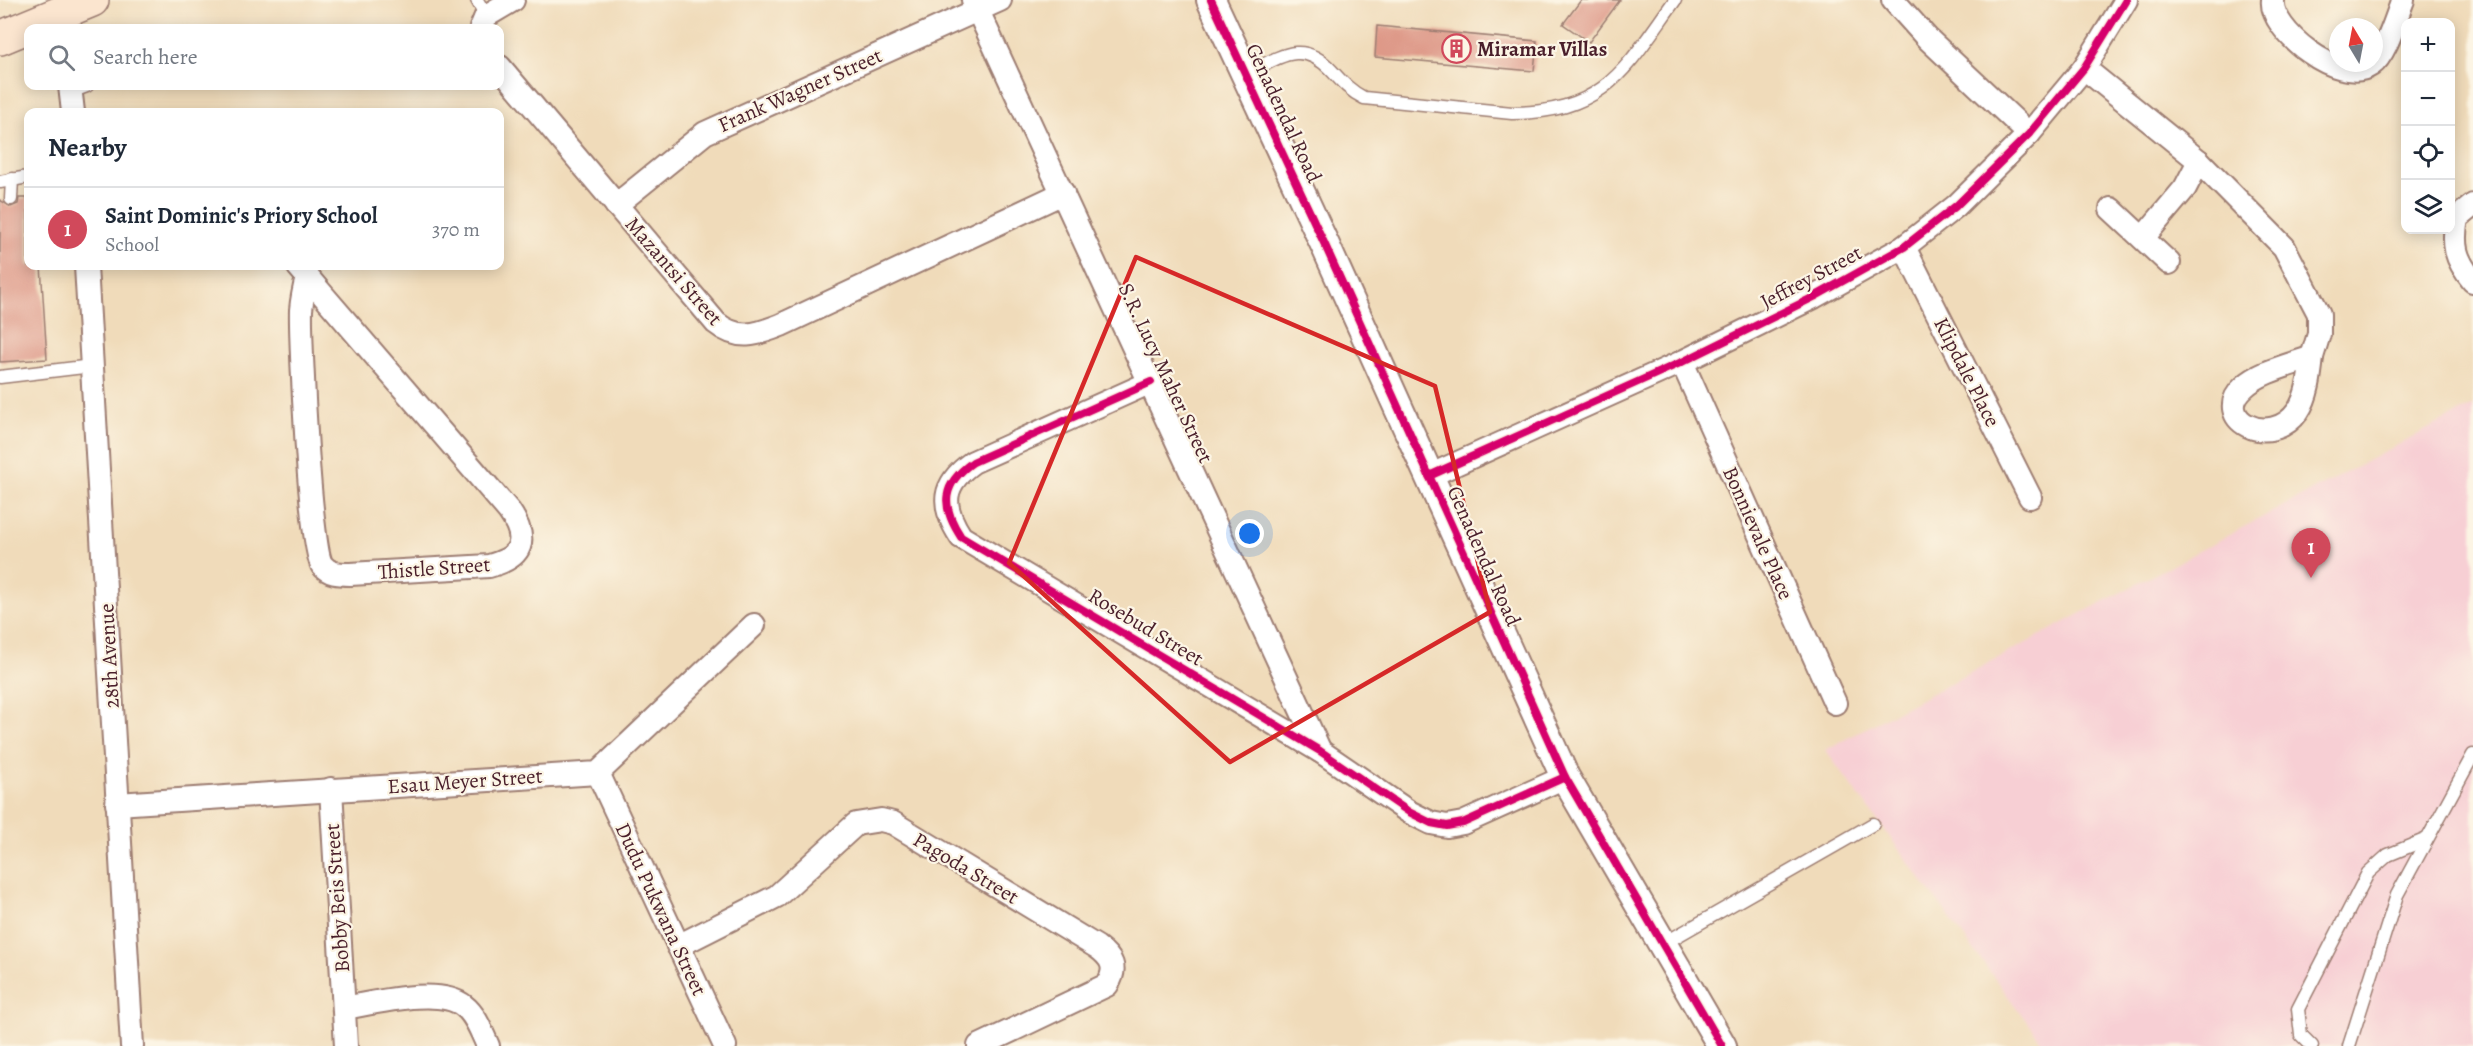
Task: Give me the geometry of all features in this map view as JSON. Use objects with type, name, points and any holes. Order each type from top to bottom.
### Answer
[{"type":"main road","points":[[62,21],[92,0]]},
{"type":"main road","points":[[0,38],[24,31]]},
{"type":"street","points":[[481,15],[513,0]]},
{"type":"street","name":"Frank Wagner Street","points":[[616,206],[705,133],[975,5],[1000,0]]},
{"type":"street","name":"Genadendal Road","points":[[1211,0],[1564,777],[1722,1046]]},
{"type":"street","points":[[1893,0],[1927,38],[2029,134]]},
{"type":"street","name":"Jeffrey Street","points":[[1429,476],[1682,362],[1814,297],[1904,247],[1956,206],[2029,134],[2084,68],[2126,0]]},
{"type":"street","points":[[2273,0],[2277,18],[2301,44],[2332,67],[2349,71],[2362,70],[2378,60],[2403,0]]},
{"type":"street","name":"S.R. Lucy Maher Street","points":[[975,5],[1152,382],[1320,751]]},
{"type":"street","points":[[2084,68],[2199,161],[2288,254],[2319,314],[2319,334],[2312,357]]},
{"type":"street","name":"Mazantsi Street","points":[[504,72],[716,323],[737,335],[750,336],[781,325],[1063,194]]},
{"type":"street","points":[[2143,238],[2185,188],[2199,161]]},
{"type":"street","points":[[2473,206],[2457,218],[2453,247],[2464,270],[2473,281]]},
{"type":"street","points":[[2111,209],[2169,263]]},
{"type":"street","name":"Klipdale Place","points":[[1904,247],[2030,497]]},
{"type":"street","name":"28th Avenue","points":[[86,270],[132,1046]]},
{"type":"street","name":"Thistle Street","points":[[303,272],[509,511],[521,535],[514,555],[504,562],[489,566],[350,574],[328,571],[322,565],[316,550],[313,517],[301,325],[303,272]]},
{"type":"street","name":"Bonnievale Place","points":[[1682,362],[1835,703]]},
{"type":"street","name":"Rosebud Street","points":[[1152,382],[973,462],[962,470],[947,497],[948,513],[961,537],[1320,751],[1409,812],[1431,823],[1448,826],[1463,823],[1564,777]]},
{"type":"street","points":[[598,773],[754,624]]},
{"type":"street","name":"Esau Meyer Street","points":[[117,804],[598,773]]},
{"type":"street","name":"Dudu Pukwana Street","points":[[598,773],[724,1046]]},
{"type":"street","name":"Bobby Beis Street","points":[[331,789],[346,1046]]},
{"type":"street","name":"Pagoda Street","points":[[678,946],[777,896],[856,824],[875,820],[893,823],[1097,947],[1109,956],[1113,965],[1113,976],[1107,985],[979,1046]]},
{"type":"street","points":[[344,1008],[407,998],[446,997],[466,1006],[488,1046]]},
{"type":"lane","points":[[1246,74],[1285,55],[1310,53],[1319,57],[1346,87],[1364,98],[1512,113],[1536,113],[1582,102],[1602,91],[1632,59],[1676,0]]},
{"type":"lane","points":[[11,199],[6,180],[24,178]]},
{"type":"lane","points":[[0,377],[92,366]]},
{"type":"lane","points":[[2349,1046],[2389,916],[2427,839],[2473,755]]},
{"type":"lane","points":[[1661,945],[1873,824]]},
{"type":"lane","points":[[2312,1046],[2301,1035],[2298,1009],[2368,873],[2388,855],[2427,839]]},
{"type":"highlighted area","points":[[1136,257],[1435,386],[1490,612],[1230,762],[1009,563]]},
{"type":"shaded area","points":[[2473,405],[2473,1046],[2045,1046],[1825,750]]},
{"type":"building","name":"Miramar Villas","points":[[1581,0],[1620,0],[1589,42],[1563,24]]},
{"type":"building","name":"Miramar Villas","points":[[1377,26],[1537,41],[1534,71],[1375,57]]},
{"type":"building","points":[[19,198],[24,198],[24,270],[41,270],[47,359],[0,362],[0,200],[11,207],[18,204]]},
{"type":"cycle path","points":[[1211,0],[1325,245],[1565,777],[1722,1046]]},
{"type":"cycle path","points":[[1429,476],[1682,362],[1814,297],[1904,247],[1956,206],[2029,134],[2084,68],[2126,0]]},
{"type":"cycle path","points":[[1151,382],[973,462],[963,470],[950,487],[947,505],[961,537],[1320,751],[1409,812],[1431,823],[1447,826],[1463,823],[1565,777]]},
{"type":"place","name":"Miramar Villas","points":[[1456,49]]},
{"type":"place","name":"Saint Dominic's Priory School","points":[[2311,578]]}]
